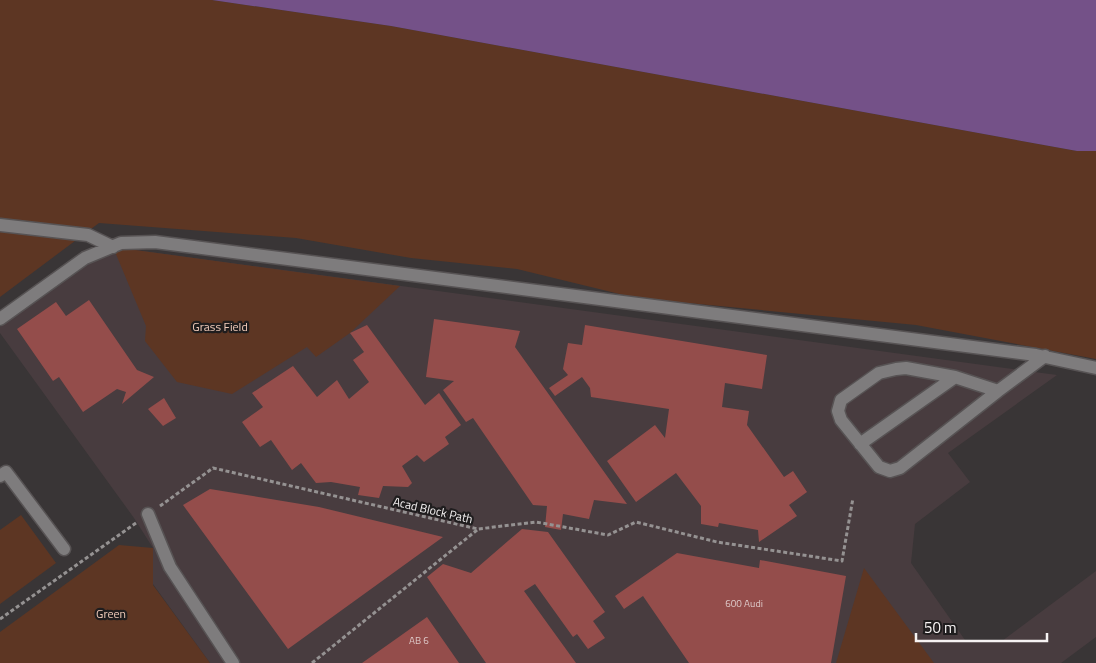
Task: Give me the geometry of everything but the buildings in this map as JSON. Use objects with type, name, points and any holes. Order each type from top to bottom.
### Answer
[{"type":"lane","points":[[0,225],[88,236],[113,246]]},
{"type":"lane","points":[[0,318],[85,258],[121,243],[155,242],[1045,356],[1096,368]]},
{"type":"lane","points":[[998,391],[955,377],[906,368],[880,373],[841,400],[838,411],[841,420],[879,467],[890,471],[900,468],[1045,356]]},
{"type":"lane","points":[[860,444],[955,377]]},
{"type":"lane","points":[[2,471],[64,549]]},
{"type":"lane","points":[[148,514],[170,567],[233,663]]},
{"type":"path","name":"Acad Block Path","points":[[0,619],[213,468],[478,530],[536,522],[608,534],[636,522],[717,542],[842,561],[852,498]]},
{"type":"path","points":[[312,663],[478,530]]},
{"type":"shaded area","points":[[212,0],[1096,0],[1096,151],[1077,151],[391,26]]},
{"type":"shaded area","points":[[113,247],[1057,375],[948,453],[970,482],[915,524],[911,563],[965,640],[1002,641],[1096,571],[1096,637],[1061,663],[210,663],[153,584],[153,548],[134,518],[0,333],[0,327]]},
{"type":"green space","points":[[0,0],[212,0],[391,26],[1077,151],[1096,151],[1096,359],[916,325],[636,298],[517,269],[411,258],[296,238],[99,223],[0,297]]},
{"type":"green space","name":"Grass Field","points":[[113,247],[400,286],[350,333],[316,357],[307,347],[232,394],[177,382],[145,341],[146,326]]},
{"type":"green space","points":[[21,515],[56,563],[0,604],[0,530]]},
{"type":"green space","name":"Green","points":[[119,545],[153,548],[153,585],[210,663],[0,663],[0,632]]},
{"type":"green space","points":[[864,568],[934,663],[836,663]]}]
